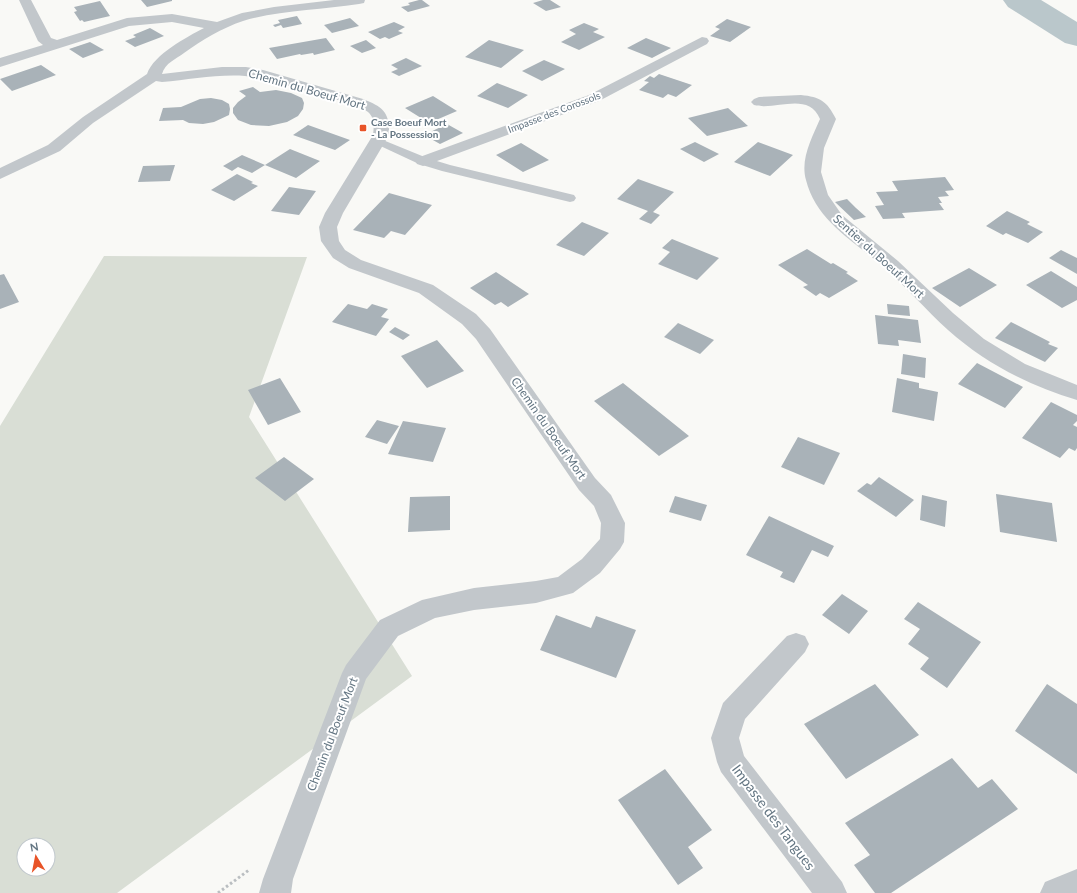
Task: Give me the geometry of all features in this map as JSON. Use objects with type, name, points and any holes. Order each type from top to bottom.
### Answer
[{"type":"street","points":[[25,0],[45,41],[57,44]]},
{"type":"street","points":[[0,174],[54,148],[88,120],[154,76],[155,69],[164,60],[218,26],[252,15],[359,0]]},
{"type":"street","points":[[172,18],[188,31],[184,46]]},
{"type":"street","points":[[0,63],[127,22],[172,18],[218,26]]},
{"type":"street","name":"Impasse des Corossols","points":[[423,161],[594,98],[702,41]]},
{"type":"street","name":"Chemin du Boeuf Mort","points":[[154,76],[162,78],[245,70],[358,102],[374,109],[382,122],[381,135],[334,213],[328,227],[330,241],[339,254],[355,264],[426,290],[458,310],[483,334],[588,484],[603,502],[613,523],[612,542],[591,566],[564,586],[536,592],[474,599],[432,608],[389,628],[355,673],[270,888]]},
{"type":"street","name":"Sentier du Boeuf Mort","points":[[759,102],[799,100],[815,103],[824,111],[828,119],[812,161],[814,178],[820,195],[831,214],[846,230],[891,264],[965,335],[989,352],[1025,372],[1077,393]]},
{"type":"street","name":"Impasse des Tangues","points":[[796,644],[733,712],[724,738],[731,762],[831,893]]},
{"type":"street","points":[[1056,893],[1077,884]]},
{"type":"lane","points":[[378,141],[423,161],[446,168],[570,198]]},
{"type":"shaded area","points":[[104,256],[307,257],[249,417],[412,676],[117,893],[0,893],[0,426]]},
{"type":"building","points":[[141,0],[172,0],[172,1],[147,7]]},
{"type":"building","points":[[422,0],[430,6],[408,12],[401,7],[410,5],[408,3]]},
{"type":"building","points":[[543,0],[550,0],[561,7],[546,11],[533,3]]},
{"type":"building","points":[[100,1],[110,16],[84,22],[82,20],[80,21],[74,12],[77,11],[74,7]]},
{"type":"building","points":[[297,16],[302,24],[283,28],[281,25],[275,27],[273,25],[280,23],[278,20]]},
{"type":"building","points":[[350,18],[359,26],[332,33],[324,25]]},
{"type":"building","points":[[727,19],[751,27],[730,42],[710,36],[720,29],[715,27]]},
{"type":"building","points":[[394,22],[405,27],[398,31],[403,33],[389,39],[385,37],[380,39],[368,32]]},
{"type":"building","points":[[584,23],[599,29],[593,32],[605,37],[579,50],[561,42],[576,34],[569,30]]},
{"type":"building","points":[[150,28],[164,36],[135,47],[125,41],[136,37],[133,35]]},
{"type":"building","points":[[326,38],[335,50],[314,55],[313,53],[300,54],[277,59],[269,48]]},
{"type":"building","points":[[646,38],[671,48],[652,58],[627,48]]},
{"type":"building","points":[[366,40],[376,48],[362,53],[350,46]]},
{"type":"building","points":[[489,40],[524,50],[501,68],[465,57]]},
{"type":"building","points":[[90,42],[104,50],[83,58],[69,49]]},
{"type":"building","points":[[406,58],[422,66],[399,76],[391,72],[398,69],[391,65]]},
{"type":"building","points":[[544,60],[565,69],[542,81],[522,71]]},
{"type":"building","points":[[41,65],[56,75],[12,91],[0,79]]},
{"type":"building","points":[[659,74],[692,85],[676,97],[668,94],[663,98],[639,90],[649,82],[644,81],[650,76],[654,78]]},
{"type":"building","points":[[497,83],[528,95],[508,108],[477,96]]},
{"type":"building","points":[[253,87],[260,92],[276,90],[291,93],[302,98],[304,103],[303,109],[298,116],[287,122],[269,126],[251,125],[238,120],[233,113],[233,108],[246,96],[239,91]]},
{"type":"building","points":[[433,96],[457,111],[429,123],[405,108]]},
{"type":"building","points":[[211,98],[222,100],[229,104],[229,115],[214,122],[203,124],[189,123],[183,120],[159,121],[163,108],[181,107],[200,99]]},
{"type":"building","points":[[728,108],[748,126],[707,136],[688,118]]},
{"type":"building","points":[[447,124],[463,133],[440,144],[424,135]]},
{"type":"building","points":[[308,125],[350,140],[335,150],[293,135]]},
{"type":"building","points":[[695,142],[719,154],[704,162],[680,149]]},
{"type":"building","points":[[758,142],[793,155],[770,176],[734,162]]},
{"type":"building","points":[[521,143],[549,160],[523,172],[496,155]]},
{"type":"building","points":[[290,149],[320,161],[296,178],[265,165]]},
{"type":"building","points":[[242,155],[265,165],[252,173],[238,167],[232,171],[223,166]]},
{"type":"building","points":[[175,165],[170,181],[138,182],[143,166]]},
{"type":"building","points":[[237,174],[258,186],[234,201],[211,190]]},
{"type":"building","points":[[945,177],[954,190],[945,191],[949,196],[938,197],[942,203],[939,203],[944,210],[902,213],[905,218],[883,219],[875,206],[884,205],[876,192],[898,191],[892,181]]},
{"type":"building","points":[[638,179],[674,192],[653,212],[660,215],[651,224],[639,219],[648,211],[617,199]]},
{"type":"building","points":[[289,187],[316,191],[299,215],[271,211]]},
{"type":"building","points":[[389,193],[432,205],[405,235],[391,231],[384,238],[353,230]]},
{"type":"building","points":[[847,199],[866,217],[854,220],[835,202]]},
{"type":"building","points":[[1007,211],[1030,222],[1027,224],[1043,232],[1028,243],[1006,233],[1003,235],[986,226]]},
{"type":"building","points":[[582,222],[609,233],[584,256],[556,245]]},
{"type":"building","points":[[672,239],[719,258],[697,280],[658,264],[670,252],[662,248]]},
{"type":"building","points":[[807,249],[831,264],[833,263],[848,272],[846,273],[858,281],[829,298],[820,293],[816,296],[803,287],[808,285],[778,265]]},
{"type":"building","points":[[1061,250],[1077,258],[1077,274],[1049,258]]},
{"type":"building","points":[[969,268],[997,285],[960,307],[932,288]]},
{"type":"building","points":[[1051,271],[1077,287],[1077,300],[1062,308],[1026,285]]},
{"type":"building","points":[[496,272],[529,294],[508,307],[501,302],[495,305],[470,288]]},
{"type":"building","points":[[4,274],[19,302],[0,309],[0,275]]},
{"type":"building","points":[[348,304],[367,309],[372,304],[388,309],[381,317],[389,319],[376,336],[332,322]]},
{"type":"building","points":[[887,304],[909,306],[910,316],[888,314]]},
{"type":"building","points":[[875,315],[918,320],[921,343],[898,340],[899,346],[878,344]]},
{"type":"building","points":[[1011,322],[1050,342],[1048,344],[1058,348],[1045,362],[995,338]]},
{"type":"building","points":[[678,323],[714,340],[700,354],[664,337]]},
{"type":"building","points":[[395,327],[410,335],[403,340],[389,332]]},
{"type":"building","points":[[437,340],[464,371],[427,388],[401,356]]},
{"type":"building","points":[[903,354],[926,358],[925,378],[901,374]]},
{"type":"building","points":[[977,363],[1023,387],[1005,408],[958,384]]},
{"type":"building","points":[[280,378],[301,412],[268,425],[248,390]]},
{"type":"building","points":[[897,378],[919,383],[919,388],[938,392],[934,421],[892,412]]},
{"type":"building","points":[[623,383],[689,436],[659,456],[594,401]]},
{"type":"building","points":[[1051,402],[1077,415],[1077,421],[1073,425],[1077,427],[1077,448],[1075,451],[1069,448],[1060,458],[1022,438]]},
{"type":"building","points":[[377,420],[399,426],[387,444],[365,437]]},
{"type":"building","points":[[403,421],[446,428],[433,462],[388,454]]},
{"type":"building","points":[[798,437],[840,453],[824,485],[781,467]]},
{"type":"building","points":[[284,457],[314,479],[285,501],[255,478]]},
{"type":"building","points":[[879,477],[914,500],[896,517],[857,491],[867,483],[871,485]]},
{"type":"building","points":[[996,494],[1052,503],[1057,542],[1000,532]]},
{"type":"building","points":[[922,495],[947,501],[945,527],[920,520]]},
{"type":"building","points":[[450,496],[450,530],[408,532],[410,497]]},
{"type":"building","points":[[675,496],[707,505],[701,521],[669,512]]},
{"type":"building","points":[[769,516],[834,546],[828,557],[812,550],[794,583],[780,577],[783,572],[746,555]]},
{"type":"building","points":[[842,594],[868,611],[849,634],[822,615]]},
{"type":"building","points":[[918,602],[981,642],[947,688],[920,669],[929,658],[908,644],[920,629],[904,619]]},
{"type":"building","points":[[556,615],[591,628],[596,616],[636,630],[616,678],[540,650]]},
{"type":"building","points":[[875,684],[919,735],[846,779],[804,724]]},
{"type":"building","points":[[1047,684],[1077,704],[1077,774],[1015,731]]},
{"type":"building","points":[[952,758],[978,788],[992,779],[1018,809],[891,893],[875,893],[854,865],[870,855],[845,823]]},
{"type":"building","points":[[665,769],[712,830],[688,847],[703,868],[678,885],[618,800]]},
{"type":"waterway","points":[[1019,0],[1077,36]]},
{"type":"place","name":"Case Boeuf Mort - La Possession","points":[[363,128]]}]
